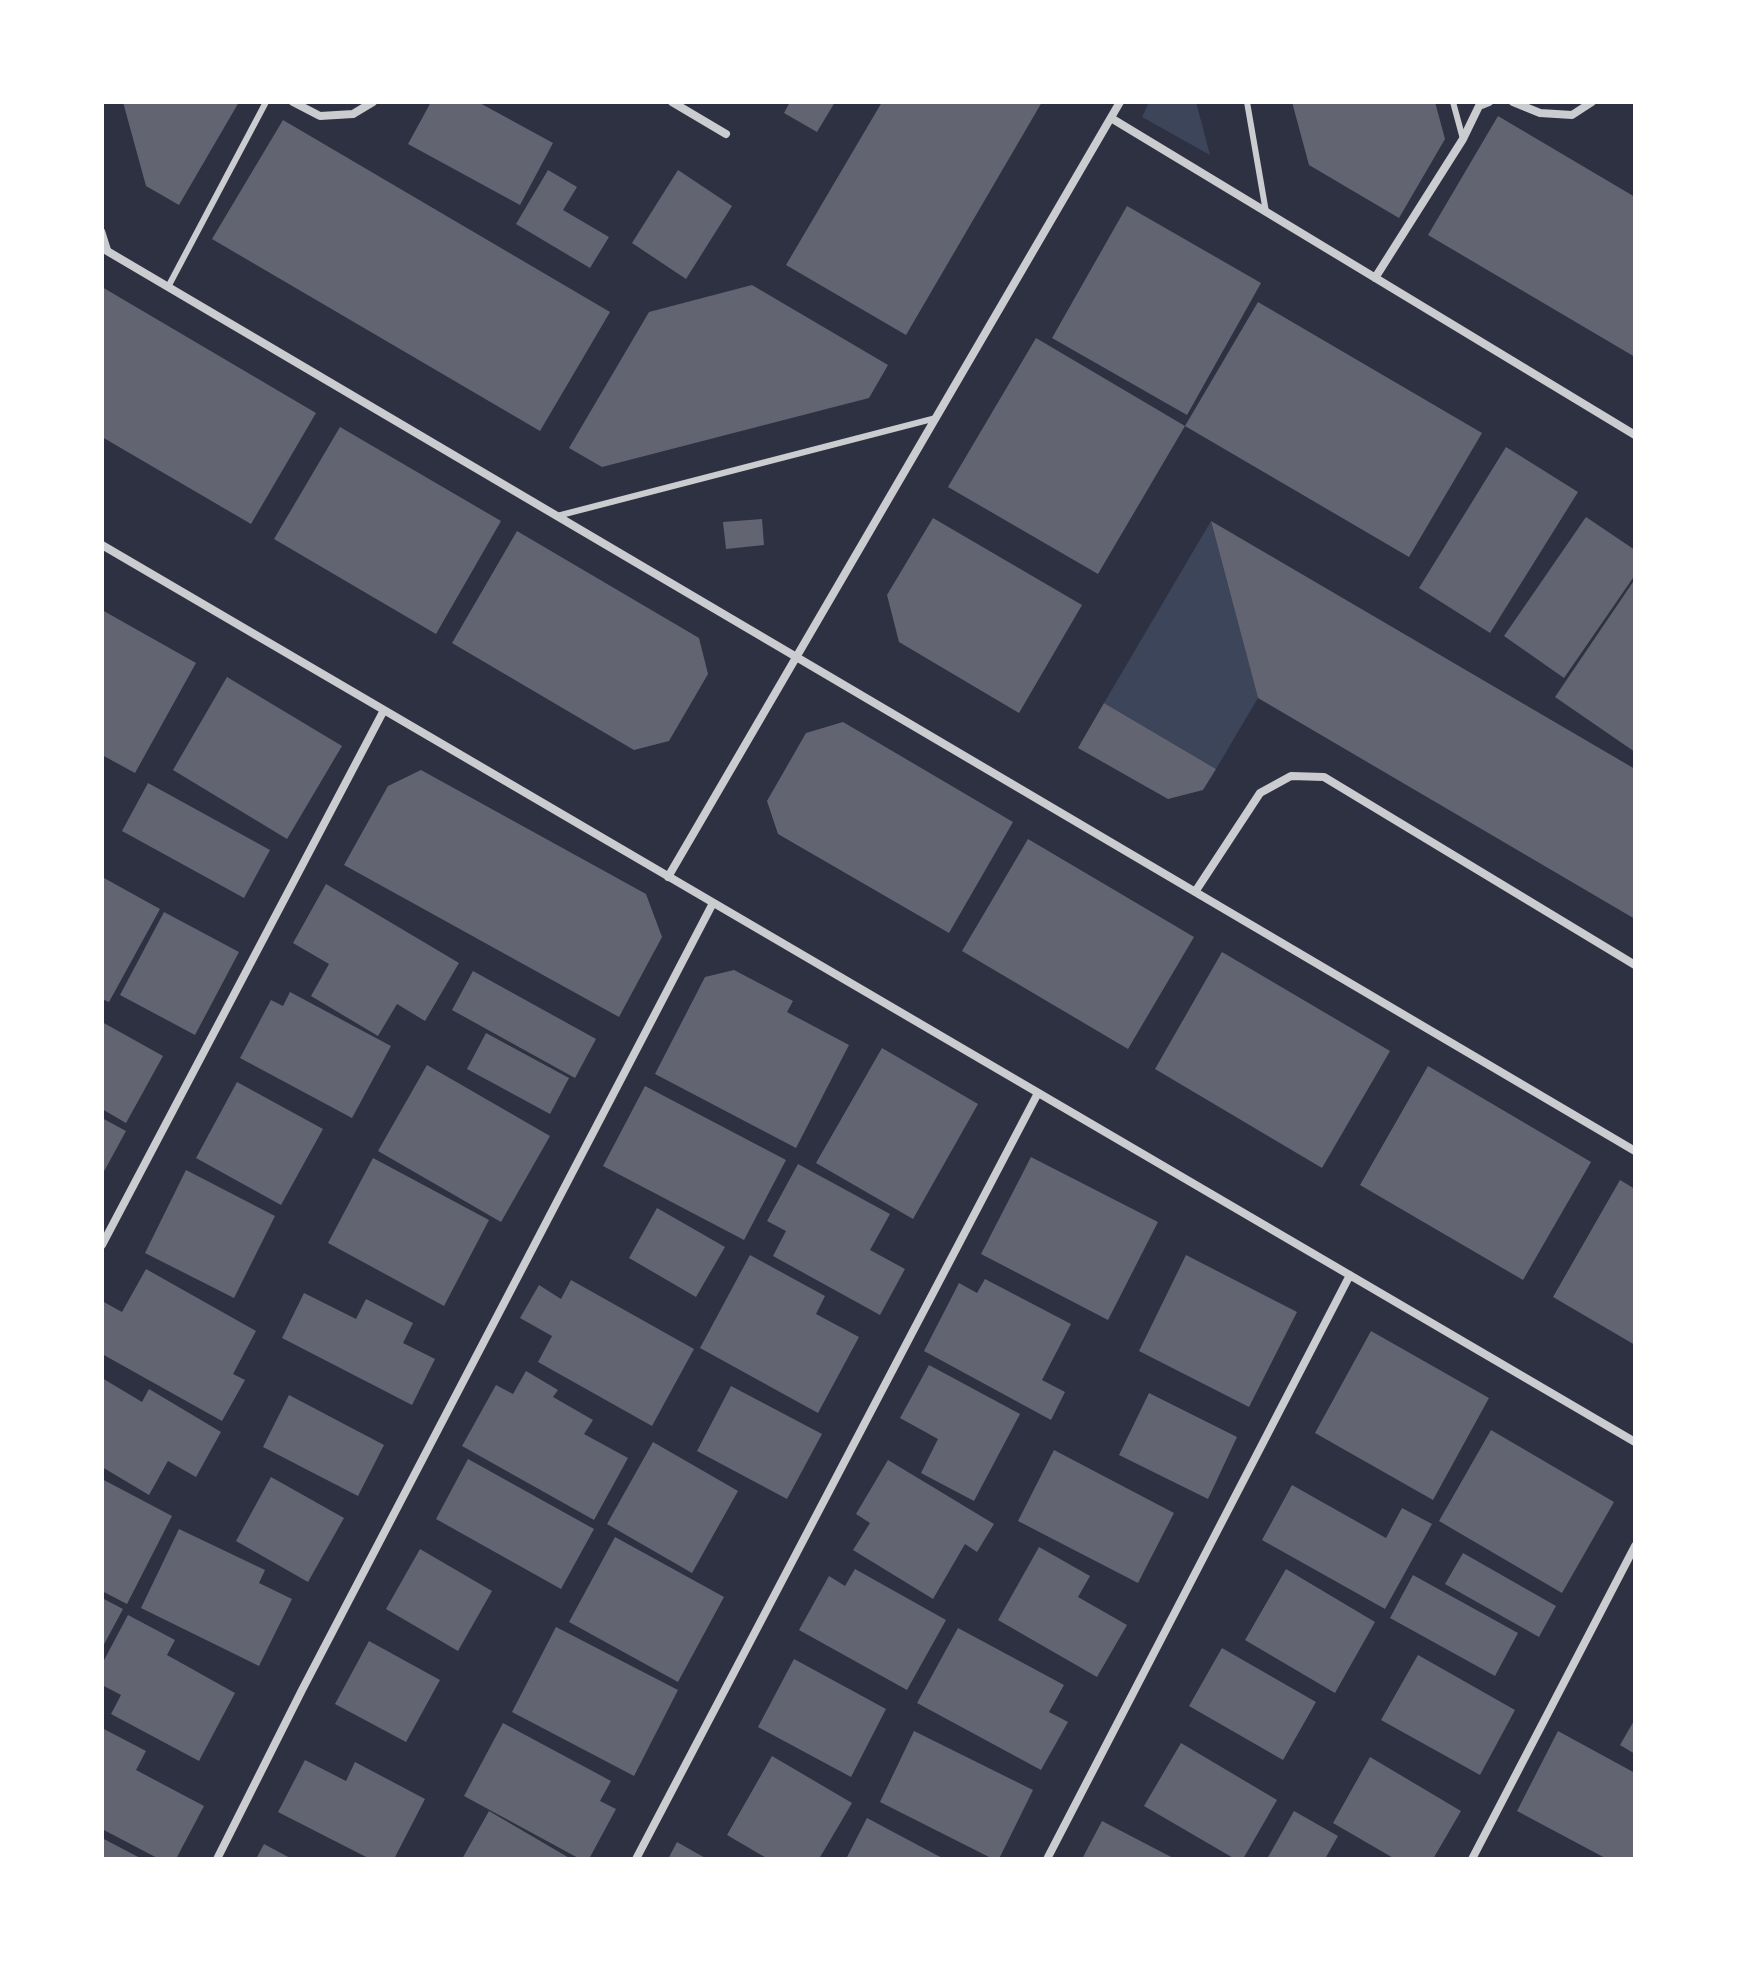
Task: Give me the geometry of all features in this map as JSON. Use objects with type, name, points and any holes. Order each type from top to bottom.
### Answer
[{"type":"street","points":[[293,102],[320,116],[353,114],[373,102]]},
{"type":"street","points":[[672,102],[726,134]]},
{"type":"street","points":[[668,877],[1120,102]]},
{"type":"street","points":[[1375,278],[1463,139],[1479,106],[1489,102]]},
{"type":"street","points":[[1513,102],[1540,113],[1572,115],[1592,102]]},
{"type":"street","points":[[1111,118],[1635,435]]},
{"type":"street","points":[[105,250],[1635,1151]]},
{"type":"street","points":[[102,545],[1635,1442]]},
{"type":"street","points":[[102,1245],[384,710]]},
{"type":"street","points":[[1195,892],[1260,793],[1291,776],[1324,777],[1635,965]]},
{"type":"street","points":[[217,1859],[713,903]]},
{"type":"street","points":[[636,1859],[1038,1093]]},
{"type":"street","points":[[1047,1859],[1350,1275]]},
{"type":"street","points":[[1472,1859],[1635,1546]]},
{"type":"lane","points":[[168,287],[266,102]]},
{"type":"lane","points":[[1247,102],[1266,212]]},
{"type":"lane","points":[[1453,102],[1463,139]]},
{"type":"lane","points":[[102,231],[105,250]]},
{"type":"lane","points":[[557,516],[936,418]]},
{"type":"shaded area","points":[[1149,102],[1196,102],[1210,155],[1142,117]]},
{"type":"shaded area","points":[[1211,521],[1258,698],[1216,769],[1104,703]]},
{"type":"building","points":[[123,102],[239,102],[179,205],[146,186]]},
{"type":"building","points":[[431,102],[478,102],[553,143],[520,205],[408,144]]},
{"type":"building","points":[[790,102],[835,102],[817,132],[784,113]]},
{"type":"building","points":[[882,102],[1042,102],[906,335],[786,265]]},
{"type":"building","points":[[1292,102],[1435,102],[1445,139],[1399,218],[1309,165]]},
{"type":"building","points":[[1498,116],[1635,197],[1635,357],[1428,235]]},
{"type":"building","points":[[283,120],[610,312],[540,431],[212,239]]},
{"type":"building","points":[[548,170],[577,187],[563,210],[609,237],[590,268],[516,224]]},
{"type":"building","points":[[678,170],[732,206],[686,279],[632,243]]},
{"type":"building","points":[[1127,206],[1261,283],[1187,415],[1052,338]]},
{"type":"building","points":[[752,285],[888,365],[869,398],[602,467],[569,448],[649,312]]},
{"type":"building","points":[[102,287],[316,413],[251,524],[102,437]]},
{"type":"building","points":[[1258,302],[1482,433],[1409,557],[1185,426]]},
{"type":"building","points":[[1036,338],[1185,426],[1098,574],[948,487]]},
{"type":"building","points":[[340,427],[501,521],[436,634],[274,539]]},
{"type":"building","points":[[1506,447],[1578,492],[1490,633],[1419,588]]},
{"type":"building","points":[[1586,517],[1635,550],[1635,575],[1564,678],[1504,636]]},
{"type":"building","points":[[933,518],[1082,605],[1019,713],[899,642],[887,595]]},
{"type":"building","points":[[762,519],[764,545],[726,549],[723,522]]},
{"type":"building","points":[[1211,521],[1635,769],[1635,919],[1258,698]]},
{"type":"building","points":[[517,531],[699,638],[708,674],[669,741],[634,750],[452,643]]},
{"type":"building","points":[[1635,579],[1635,752],[1555,697]]},
{"type":"building","points":[[102,610],[196,663],[135,773],[102,755]]},
{"type":"building","points":[[227,677],[342,746],[287,839],[173,770]]},
{"type":"building","points":[[1104,703],[1216,769],[1203,790],[1168,799],[1078,748]]},
{"type":"building","points":[[843,722],[1013,822],[949,933],[778,834],[767,801],[806,733]]},
{"type":"building","points":[[421,770],[646,894],[662,937],[619,1017],[344,865],[388,786]]},
{"type":"building","points":[[148,783],[270,850],[244,898],[122,831]]},
{"type":"building","points":[[1028,839],[1194,937],[1128,1049],[962,951]]},
{"type":"building","points":[[104,878],[160,909],[109,1002],[102,999]]},
{"type":"building","points":[[326,884],[459,963],[425,1021],[397,1004],[378,1036],[311,996],[329,964],[293,943]]},
{"type":"building","points":[[164,912],[239,952],[195,1035],[120,995]]},
{"type":"building","points":[[1222,952],[1390,1051],[1322,1168],[1155,1069]]},
{"type":"building","points":[[734,970],[793,1001],[787,1012],[849,1045],[796,1148],[655,1074],[705,977]]},
{"type":"building","points":[[473,971],[596,1039],[575,1078],[452,1010]]},
{"type":"building","points":[[290,992],[391,1046],[352,1118],[240,1058],[271,1000],[283,1006]]},
{"type":"building","points":[[102,1022],[163,1056],[126,1123],[102,1109]]},
{"type":"building","points":[[486,1033],[569,1078],[550,1114],[467,1069]]},
{"type":"building","points":[[882,1048],[978,1104],[913,1219],[816,1163]]},
{"type":"building","points":[[427,1065],[550,1136],[501,1222],[378,1151]]},
{"type":"building","points":[[1428,1066],[1591,1162],[1523,1280],[1360,1185]]},
{"type":"building","points":[[237,1082],[323,1129],[281,1205],[196,1158]]},
{"type":"building","points":[[645,1086],[786,1160],[744,1240],[603,1166]]},
{"type":"building","points":[[102,1118],[126,1131],[102,1175]]},
{"type":"building","points":[[1031,1157],[1158,1222],[1108,1320],[981,1254]]},
{"type":"building","points":[[373,1158],[489,1220],[444,1306],[328,1243]]},
{"type":"building","points":[[798,1164],[890,1214],[870,1250],[905,1269],[880,1315],[773,1256],[786,1231],[767,1221]]},
{"type":"building","points":[[186,1170],[275,1216],[234,1298],[145,1253]]},
{"type":"building","points":[[1620,1180],[1635,1189],[1635,1345],[1553,1297]]},
{"type":"building","points":[[657,1208],[725,1247],[696,1297],[629,1258]]},
{"type":"building","points":[[750,1255],[825,1296],[816,1314],[859,1337],[818,1413],[700,1348]]},
{"type":"building","points":[[1186,1255],[1297,1312],[1249,1407],[1139,1351]]},
{"type":"building","points":[[146,1269],[256,1331],[233,1374],[245,1380],[222,1421],[102,1354],[102,1301],[122,1312]]},
{"type":"building","points":[[985,1279],[1071,1324],[1042,1380],[1065,1392],[1051,1420],[924,1351],[959,1283],[977,1293]]},
{"type":"building","points":[[571,1280],[694,1349],[652,1426],[538,1362],[552,1336],[520,1318],[539,1285],[561,1299]]},
{"type":"building","points":[[304,1293],[356,1319],[366,1299],[413,1323],[403,1343],[435,1359],[412,1405],[282,1338]]},
{"type":"building","points":[[1371,1331],[1489,1398],[1433,1500],[1315,1433]]},
{"type":"building","points":[[929,1365],[1020,1414],[974,1501],[921,1473],[938,1439],[900,1418]]},
{"type":"building","points":[[526,1371],[558,1390],[553,1397],[593,1420],[584,1434],[628,1458],[594,1520],[462,1446],[496,1385],[513,1394]]},
{"type":"building","points":[[102,1378],[142,1402],[149,1389],[221,1432],[196,1477],[168,1461],[149,1495],[102,1467]]},
{"type":"building","points":[[731,1386],[822,1434],[787,1499],[697,1451]]},
{"type":"building","points":[[1149,1393],[1237,1437],[1208,1499],[1119,1455]]},
{"type":"building","points":[[289,1395],[384,1445],[358,1496],[263,1447]]},
{"type":"building","points":[[1491,1430],[1614,1502],[1562,1593],[1439,1521]]},
{"type":"building","points":[[653,1442],[738,1491],[692,1573],[607,1524]]},
{"type":"building","points":[[1054,1450],[1174,1513],[1138,1583],[1018,1521]]},
{"type":"building","points":[[468,1459],[594,1529],[561,1589],[436,1519]]},
{"type":"building","points":[[888,1460],[994,1524],[977,1552],[965,1544],[933,1599],[853,1550],[870,1523],[856,1514]]},
{"type":"building","points":[[271,1477],[344,1518],[308,1582],[236,1541]]},
{"type":"building","points":[[102,1479],[172,1516],[127,1604],[102,1591]]},
{"type":"building","points":[[1292,1485],[1386,1538],[1402,1508],[1432,1524],[1385,1609],[1262,1540]]},
{"type":"building","points":[[179,1529],[265,1570],[259,1583],[292,1599],[259,1666],[141,1608]]},
{"type":"building","points":[[615,1537],[724,1597],[678,1682],[569,1622]]},
{"type":"building","points":[[1039,1547],[1090,1576],[1078,1597],[1127,1625],[1097,1677],[998,1620]]},
{"type":"building","points":[[420,1549],[492,1591],[458,1651],[386,1609]]},
{"type":"building","points":[[1463,1553],[1556,1606],[1539,1637],[1445,1584]]},
{"type":"building","points":[[855,1569],[946,1620],[907,1690],[799,1630],[829,1576],[845,1586]]},
{"type":"building","points":[[1286,1569],[1375,1622],[1335,1693],[1245,1640]]},
{"type":"building","points":[[1413,1575],[1518,1633],[1495,1676],[1390,1618]]},
{"type":"building","points":[[102,1598],[123,1609],[102,1648]]},
{"type":"building","points":[[128,1615],[175,1640],[167,1655],[235,1693],[199,1761],[111,1714],[121,1695],[102,1685],[102,1664]]},
{"type":"building","points":[[556,1627],[678,1690],[634,1776],[512,1712]]},
{"type":"building","points":[[958,1628],[1064,1685],[1049,1712],[1068,1722],[1041,1770],[917,1703]]},
{"type":"building","points":[[369,1641],[440,1680],[406,1742],[335,1704]]},
{"type":"building","points":[[1222,1648],[1316,1702],[1283,1760],[1189,1706]]},
{"type":"building","points":[[1418,1655],[1515,1710],[1480,1775],[1381,1720]]},
{"type":"building","points":[[794,1659],[886,1709],[851,1777],[758,1727]]},
{"type":"building","points":[[1635,1719],[1635,1754],[1620,1745]]},
{"type":"building","points":[[503,1723],[611,1781],[600,1801],[616,1809],[589,1859],[580,1859],[464,1796]]},
{"type":"building","points":[[102,1728],[146,1751],[136,1770],[204,1806],[176,1859],[159,1859],[102,1829]]},
{"type":"building","points":[[914,1731],[1033,1790],[999,1859],[993,1859],[880,1802]]},
{"type":"building","points":[[1558,1731],[1635,1773],[1635,1859],[1607,1859],[1517,1811]]},
{"type":"building","points":[[1181,1743],[1277,1800],[1243,1859],[1235,1859],[1144,1806]]},
{"type":"building","points":[[772,1756],[852,1803],[819,1859],[768,1859],[727,1835]]},
{"type":"building","points":[[1370,1757],[1461,1811],[1433,1859],[1395,1859],[1333,1823]]},
{"type":"building","points":[[305,1760],[346,1781],[355,1762],[425,1799],[394,1859],[370,1859],[278,1812]]},
{"type":"building","points":[[489,1811],[571,1859],[462,1859]]},
{"type":"building","points":[[1294,1811],[1338,1836],[1325,1859],[1267,1859]]},
{"type":"building","points":[[867,1818],[944,1859],[846,1859]]},
{"type":"building","points":[[1102,1821],[1175,1859],[1082,1859]]},
{"type":"building","points":[[102,1838],[142,1859],[102,1859]]},
{"type":"building","points":[[677,1842],[707,1859],[668,1859]]},
{"type":"building","points":[[264,1844],[292,1859],[256,1859]]}]
